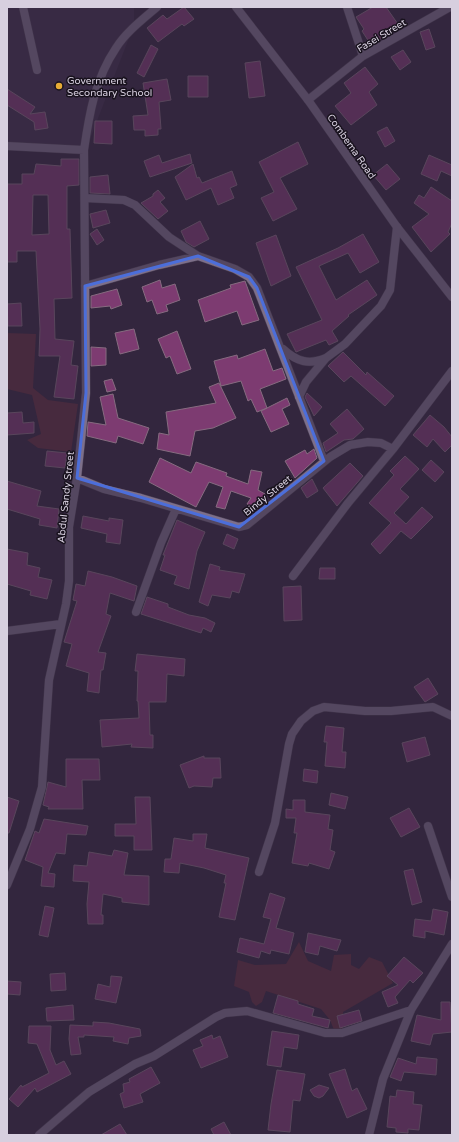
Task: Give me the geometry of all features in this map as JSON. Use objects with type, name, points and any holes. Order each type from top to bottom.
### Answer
[{"type":"street","points":[[23,7],[38,70]]},
{"type":"street","name":"Abdul Sandy Street","points":[[7,885],[30,829],[42,787],[47,700],[69,581],[69,527],[77,478],[86,393],[83,240],[85,198],[84,150],[94,94],[104,69],[116,48],[139,22],[157,7]]},
{"type":"street","name":"Combema Road","points":[[236,7],[308,100],[397,227],[452,297]]},
{"type":"street","points":[[347,7],[363,56]]},
{"type":"street","name":"Fasei Street","points":[[308,100],[363,56],[450,7]]},
{"type":"street","points":[[7,146],[84,150]]},
{"type":"street","points":[[85,198],[124,200],[135,205],[169,237],[198,256],[235,269],[250,278],[257,288],[281,347],[324,461]]},
{"type":"street","points":[[300,397],[306,382],[326,358],[345,344],[381,306],[390,290],[397,227]]},
{"type":"street","points":[[85,286],[159,265],[198,256]]},
{"type":"street","points":[[281,347],[292,358],[304,362],[316,362],[326,358]]},
{"type":"street","points":[[293,576],[348,503],[393,449],[452,371]]},
{"type":"street","name":"Bindy Street","points":[[77,478],[104,489],[243,527],[324,461],[350,445],[359,442],[381,443],[393,449]]},
{"type":"street","points":[[136,612],[161,543],[176,509]]},
{"type":"street","points":[[7,631],[61,624]]},
{"type":"street","points":[[259,872],[275,823],[292,734],[301,721],[312,711],[324,707],[372,711],[433,707],[452,716]]},
{"type":"street","points":[[428,826],[452,897]]},
{"type":"street","points":[[369,1135],[383,1079],[411,1010],[452,944]]},
{"type":"street","points":[[39,1135],[89,1092],[135,1064],[154,1056],[216,1017],[226,1013],[247,1011],[325,1033],[342,1033],[411,1010]]},
{"type":"highlighted area","points":[[198,256],[249,277],[257,288],[324,461],[239,527],[77,478],[86,393],[85,286]]},
{"type":"shaded area","name":"Government Secondary School","points":[[7,7],[134,7],[134,25],[87,147],[7,149]]},
{"type":"shaded area","points":[[7,333],[36,334],[33,388],[48,400],[78,404],[71,452],[38,448],[27,440],[41,434],[32,395],[7,389]]},
{"type":"shaded area","points":[[299,942],[308,961],[331,971],[334,955],[351,954],[351,965],[359,969],[369,957],[382,962],[393,983],[343,1012],[343,1030],[334,1030],[330,1020],[321,1009],[266,991],[262,1002],[256,1006],[252,1002],[249,992],[234,986],[238,960],[255,965],[286,964]]},
{"type":"building","points":[[184,7],[194,19],[184,26],[182,24],[158,42],[147,28],[163,15],[167,19]]},
{"type":"building","points":[[373,7],[386,7],[400,27],[371,45],[362,31],[364,29],[356,17]]},
{"type":"building","points":[[429,29],[435,47],[426,50],[420,32]]},
{"type":"building","points":[[151,45],[158,49],[144,77],[137,73]]},
{"type":"building","points":[[403,50],[411,62],[400,70],[391,57]]},
{"type":"building","points":[[260,61],[265,96],[249,98],[245,63]]},
{"type":"building","points":[[365,67],[378,84],[369,92],[377,105],[351,125],[335,106],[351,93],[344,83]]},
{"type":"building","points":[[188,76],[208,76],[208,97],[188,97]]},
{"type":"building","points":[[167,79],[171,100],[159,102],[161,129],[158,129],[158,135],[145,136],[145,130],[134,130],[133,116],[148,115],[143,83]]},
{"type":"building","points":[[7,89],[35,107],[30,114],[45,112],[48,128],[35,130],[34,122],[7,105]]},
{"type":"building","points":[[95,121],[112,121],[112,144],[94,143]]},
{"type":"building","points":[[387,127],[395,141],[385,147],[377,132]]},
{"type":"building","points":[[298,142],[308,164],[280,178],[297,209],[273,221],[261,198],[274,192],[259,162]]},
{"type":"building","points":[[190,154],[192,163],[150,177],[144,161],[159,155],[162,163]]},
{"type":"building","points":[[429,155],[452,165],[452,176],[441,171],[437,181],[421,174]]},
{"type":"building","points":[[61,159],[79,159],[79,185],[67,186],[67,229],[70,229],[72,298],[54,299],[55,339],[74,341],[71,365],[78,366],[74,399],[54,397],[60,356],[39,356],[40,329],[36,251],[17,251],[17,262],[7,262],[7,184],[22,184],[22,174],[34,174],[36,164],[61,166]],"holes":[[[33,195],[48,195],[49,234],[32,235]]]},
{"type":"building","points":[[193,164],[197,178],[199,177],[202,183],[232,171],[237,185],[230,188],[234,198],[218,205],[211,188],[186,200],[175,177]]},
{"type":"building","points":[[387,164],[400,179],[386,190],[373,175]]},
{"type":"building","points":[[108,175],[110,194],[90,193],[90,177]]},
{"type":"building","points":[[431,187],[452,201],[452,223],[448,232],[450,234],[431,252],[412,227],[429,214],[414,203],[419,195],[424,198]]},
{"type":"building","points":[[158,190],[165,198],[160,202],[168,211],[158,219],[141,203],[153,196],[153,194]]},
{"type":"building","points":[[106,210],[110,223],[93,228],[90,214]]},
{"type":"building","points":[[200,221],[209,239],[194,247],[186,242],[181,231]]},
{"type":"building","points":[[97,229],[104,240],[97,245],[90,234]]},
{"type":"building","points":[[363,234],[379,262],[360,273],[348,253],[319,266],[336,300],[367,280],[377,295],[348,315],[349,316],[332,331],[338,341],[329,345],[326,340],[296,352],[287,334],[322,320],[296,267],[338,248]]},
{"type":"building","points":[[276,235],[291,276],[271,286],[256,243]]},
{"type":"building","points":[[160,280],[162,288],[175,284],[180,300],[166,305],[168,311],[157,314],[152,300],[147,302],[142,287]]},
{"type":"building","points":[[245,281],[259,320],[242,325],[237,311],[205,322],[198,300],[231,288],[230,285]]},
{"type":"building","points":[[117,289],[122,305],[111,309],[110,306],[91,308],[91,296]]},
{"type":"building","points":[[21,303],[22,326],[8,326],[7,304]]},
{"type":"building","points":[[134,329],[139,349],[120,354],[115,333]]},
{"type":"building","points":[[177,331],[191,369],[177,374],[170,356],[166,358],[158,339]]},
{"type":"building","points":[[91,347],[106,348],[106,365],[91,366]]},
{"type":"building","points":[[265,349],[273,371],[282,368],[286,379],[260,389],[267,408],[257,412],[251,399],[248,401],[241,381],[221,386],[214,361],[237,355],[238,359]]},
{"type":"building","points":[[343,352],[366,375],[367,372],[394,396],[385,406],[351,376],[344,382],[328,366]]},
{"type":"building","points":[[112,379],[116,390],[107,392],[104,381]]},
{"type":"building","points":[[219,383],[236,418],[213,428],[195,431],[190,456],[157,449],[159,433],[169,435],[166,412],[216,403],[209,387]]},
{"type":"building","points":[[307,393],[322,407],[314,416],[305,397]]},
{"type":"building","points":[[113,394],[118,418],[149,428],[143,444],[118,436],[116,443],[87,436],[88,422],[106,425],[100,397]]},
{"type":"building","points":[[287,398],[290,405],[282,409],[289,424],[271,432],[261,411]]},
{"type":"building","points":[[347,409],[364,429],[353,439],[344,440],[326,452],[323,443],[338,433],[330,424]]},
{"type":"building","points":[[22,412],[23,423],[34,422],[34,433],[7,435],[7,413]]},
{"type":"building","points":[[430,415],[444,427],[452,437],[452,445],[445,452],[433,439],[427,447],[413,435]]},
{"type":"building","points":[[314,449],[317,458],[295,478],[285,461],[305,450],[307,454]]},
{"type":"building","points":[[47,451],[67,453],[65,468],[45,466]]},
{"type":"building","points":[[405,456],[419,469],[400,489],[409,497],[394,513],[406,524],[422,507],[433,517],[411,539],[401,531],[380,554],[371,544],[391,523],[369,503],[394,475],[390,471]]},
{"type":"building","points":[[160,458],[191,473],[196,462],[227,473],[226,476],[248,484],[251,470],[262,472],[258,490],[265,494],[256,509],[247,504],[251,498],[231,491],[225,509],[216,507],[223,487],[209,482],[196,507],[149,482]]},
{"type":"building","points":[[431,460],[444,472],[435,482],[422,470]]},
{"type":"building","points":[[350,463],[363,476],[337,506],[323,488]]},
{"type":"building","points":[[312,479],[318,491],[307,498],[301,488]]},
{"type":"building","points":[[7,481],[41,491],[37,506],[59,509],[57,528],[39,525],[40,519],[7,509]]},
{"type":"building","points":[[83,516],[109,521],[109,518],[123,520],[120,544],[106,542],[107,534],[81,528]]},
{"type":"building","points":[[177,520],[205,532],[197,551],[189,589],[174,584],[177,576],[160,570],[165,555],[163,555]]},
{"type":"building","points":[[227,534],[238,539],[234,549],[223,544]]},
{"type":"building","points":[[7,549],[28,553],[27,565],[40,568],[38,577],[52,580],[47,599],[30,595],[31,591],[7,584]]},
{"type":"building","points":[[210,564],[220,567],[219,570],[245,574],[239,593],[232,591],[230,598],[212,595],[208,606],[199,602]]},
{"type":"building","points":[[320,568],[335,568],[335,579],[319,579]]},
{"type":"building","points":[[88,571],[112,577],[137,586],[134,601],[110,593],[106,614],[111,616],[98,652],[106,653],[103,670],[101,670],[99,693],[87,691],[89,673],[66,666],[72,644],[64,642],[77,601],[73,600],[76,584],[85,586]]},
{"type":"building","points":[[301,586],[302,620],[284,621],[283,587]]},
{"type":"building","points":[[147,597],[168,604],[168,607],[189,615],[205,618],[215,623],[211,632],[203,628],[201,633],[141,614]]},
{"type":"building","points":[[137,654],[185,659],[184,676],[167,674],[166,702],[149,702],[150,735],[153,735],[153,748],[131,747],[132,744],[102,747],[100,720],[139,718],[137,701],[138,671],[135,671]]},
{"type":"building","points":[[428,678],[438,694],[425,702],[414,687]]},
{"type":"building","points":[[326,726],[344,728],[342,752],[346,752],[345,768],[325,766],[327,742],[324,742]]},
{"type":"building","points":[[425,737],[430,755],[407,762],[402,743]]},
{"type":"building","points":[[204,756],[204,758],[220,758],[221,778],[213,778],[212,787],[194,786],[189,788],[180,765]]},
{"type":"building","points":[[66,759],[99,759],[100,780],[82,780],[83,809],[48,809],[49,807],[43,805],[48,782],[66,787]]},
{"type":"building","points":[[304,769],[318,771],[317,783],[303,781]]},
{"type":"building","points":[[331,793],[348,797],[345,809],[329,805]]},
{"type":"building","points":[[7,797],[19,801],[9,833],[7,833]]},
{"type":"building","points":[[135,797],[150,797],[152,850],[134,850],[134,836],[115,836],[115,824],[136,824]]},
{"type":"building","points":[[293,800],[305,800],[305,812],[330,815],[328,829],[333,830],[330,850],[335,852],[329,869],[309,863],[308,866],[292,863],[297,833],[294,833],[296,818],[286,818],[286,809],[293,810]]},
{"type":"building","points":[[409,808],[420,827],[401,837],[390,818]]},
{"type":"building","points":[[44,819],[88,826],[86,835],[67,834],[65,854],[56,853],[48,873],[55,874],[54,887],[41,886],[43,867],[25,860],[35,831],[39,833]]},
{"type":"building","points":[[193,834],[207,834],[205,848],[249,858],[235,920],[219,917],[226,883],[224,883],[226,875],[204,868],[180,863],[179,873],[164,872],[165,859],[171,859],[174,838],[193,841]]},
{"type":"building","points":[[114,850],[128,853],[124,875],[149,876],[149,905],[122,902],[122,898],[103,894],[101,915],[103,915],[103,924],[88,924],[87,904],[89,882],[73,881],[74,865],[87,866],[89,852],[112,856]]},
{"type":"building","points":[[413,869],[422,902],[412,905],[404,871]]},
{"type":"building","points":[[270,893],[285,898],[276,928],[294,933],[289,954],[271,950],[270,954],[261,951],[259,958],[237,952],[240,938],[264,944],[271,919],[263,917]]},
{"type":"building","points":[[45,906],[54,908],[48,937],[39,935]]},
{"type":"building","points":[[433,909],[448,912],[444,935],[425,931],[425,938],[413,936],[415,919],[431,921]]},
{"type":"building","points":[[308,933],[341,940],[337,951],[320,946],[318,955],[305,952]]},
{"type":"building","points":[[404,957],[423,973],[413,983],[410,980],[395,997],[398,1003],[388,1007],[382,992],[398,985],[387,976]]},
{"type":"building","points":[[65,973],[66,990],[51,991],[50,974]]},
{"type":"building","points":[[111,976],[122,977],[116,1003],[95,999],[98,984],[110,987]]},
{"type":"building","points":[[7,981],[21,982],[20,995],[7,994]]},
{"type":"building","points":[[278,995],[298,1001],[298,1004],[314,1009],[312,1016],[330,1020],[328,1028],[273,1013]]},
{"type":"building","points":[[441,1002],[450,1002],[452,1032],[433,1034],[430,1045],[411,1041],[417,1015],[441,1020]]},
{"type":"building","points":[[73,1005],[74,1020],[47,1021],[46,1008]]},
{"type":"building","points":[[359,1010],[362,1021],[340,1028],[337,1016]]},
{"type":"building","points":[[93,1022],[109,1023],[140,1029],[141,1036],[129,1038],[128,1044],[113,1041],[114,1037],[84,1035],[84,1037],[78,1037],[81,1054],[71,1055],[69,1039],[70,1025],[93,1026]]},
{"type":"building","points":[[29,1026],[51,1026],[50,1050],[56,1065],[64,1061],[71,1074],[37,1092],[35,1088],[18,1107],[9,1099],[21,1085],[22,1087],[49,1073],[37,1044],[28,1043]]},
{"type":"building","points":[[272,1031],[299,1035],[297,1049],[284,1047],[281,1067],[267,1065]]},
{"type":"building","points":[[212,1035],[213,1039],[220,1036],[228,1057],[201,1068],[193,1050],[203,1046],[200,1040]]},
{"type":"building","points":[[417,1057],[437,1059],[436,1075],[404,1072],[401,1081],[390,1077],[398,1058],[416,1064]]},
{"type":"building","points":[[151,1067],[160,1083],[140,1094],[143,1102],[124,1108],[120,1094],[124,1092],[123,1084],[130,1082],[129,1079]]},
{"type":"building","points":[[345,1069],[352,1091],[357,1088],[367,1109],[347,1118],[329,1074]]},
{"type":"building","points":[[277,1070],[305,1074],[300,1101],[293,1100],[290,1132],[268,1130]]},
{"type":"building","points":[[319,1085],[329,1088],[323,1096],[319,1098],[314,1096],[310,1090]]},
{"type":"building","points":[[397,1090],[414,1092],[413,1104],[422,1105],[419,1130],[408,1129],[408,1133],[396,1132],[396,1128],[387,1127],[390,1096],[396,1097]]},
{"type":"building","points":[[224,1122],[231,1135],[214,1135],[211,1129]]},
{"type":"building","points":[[120,1124],[127,1135],[101,1135]]},
{"type":"place","name":"Government Secondary School","points":[[59,86]]}]
